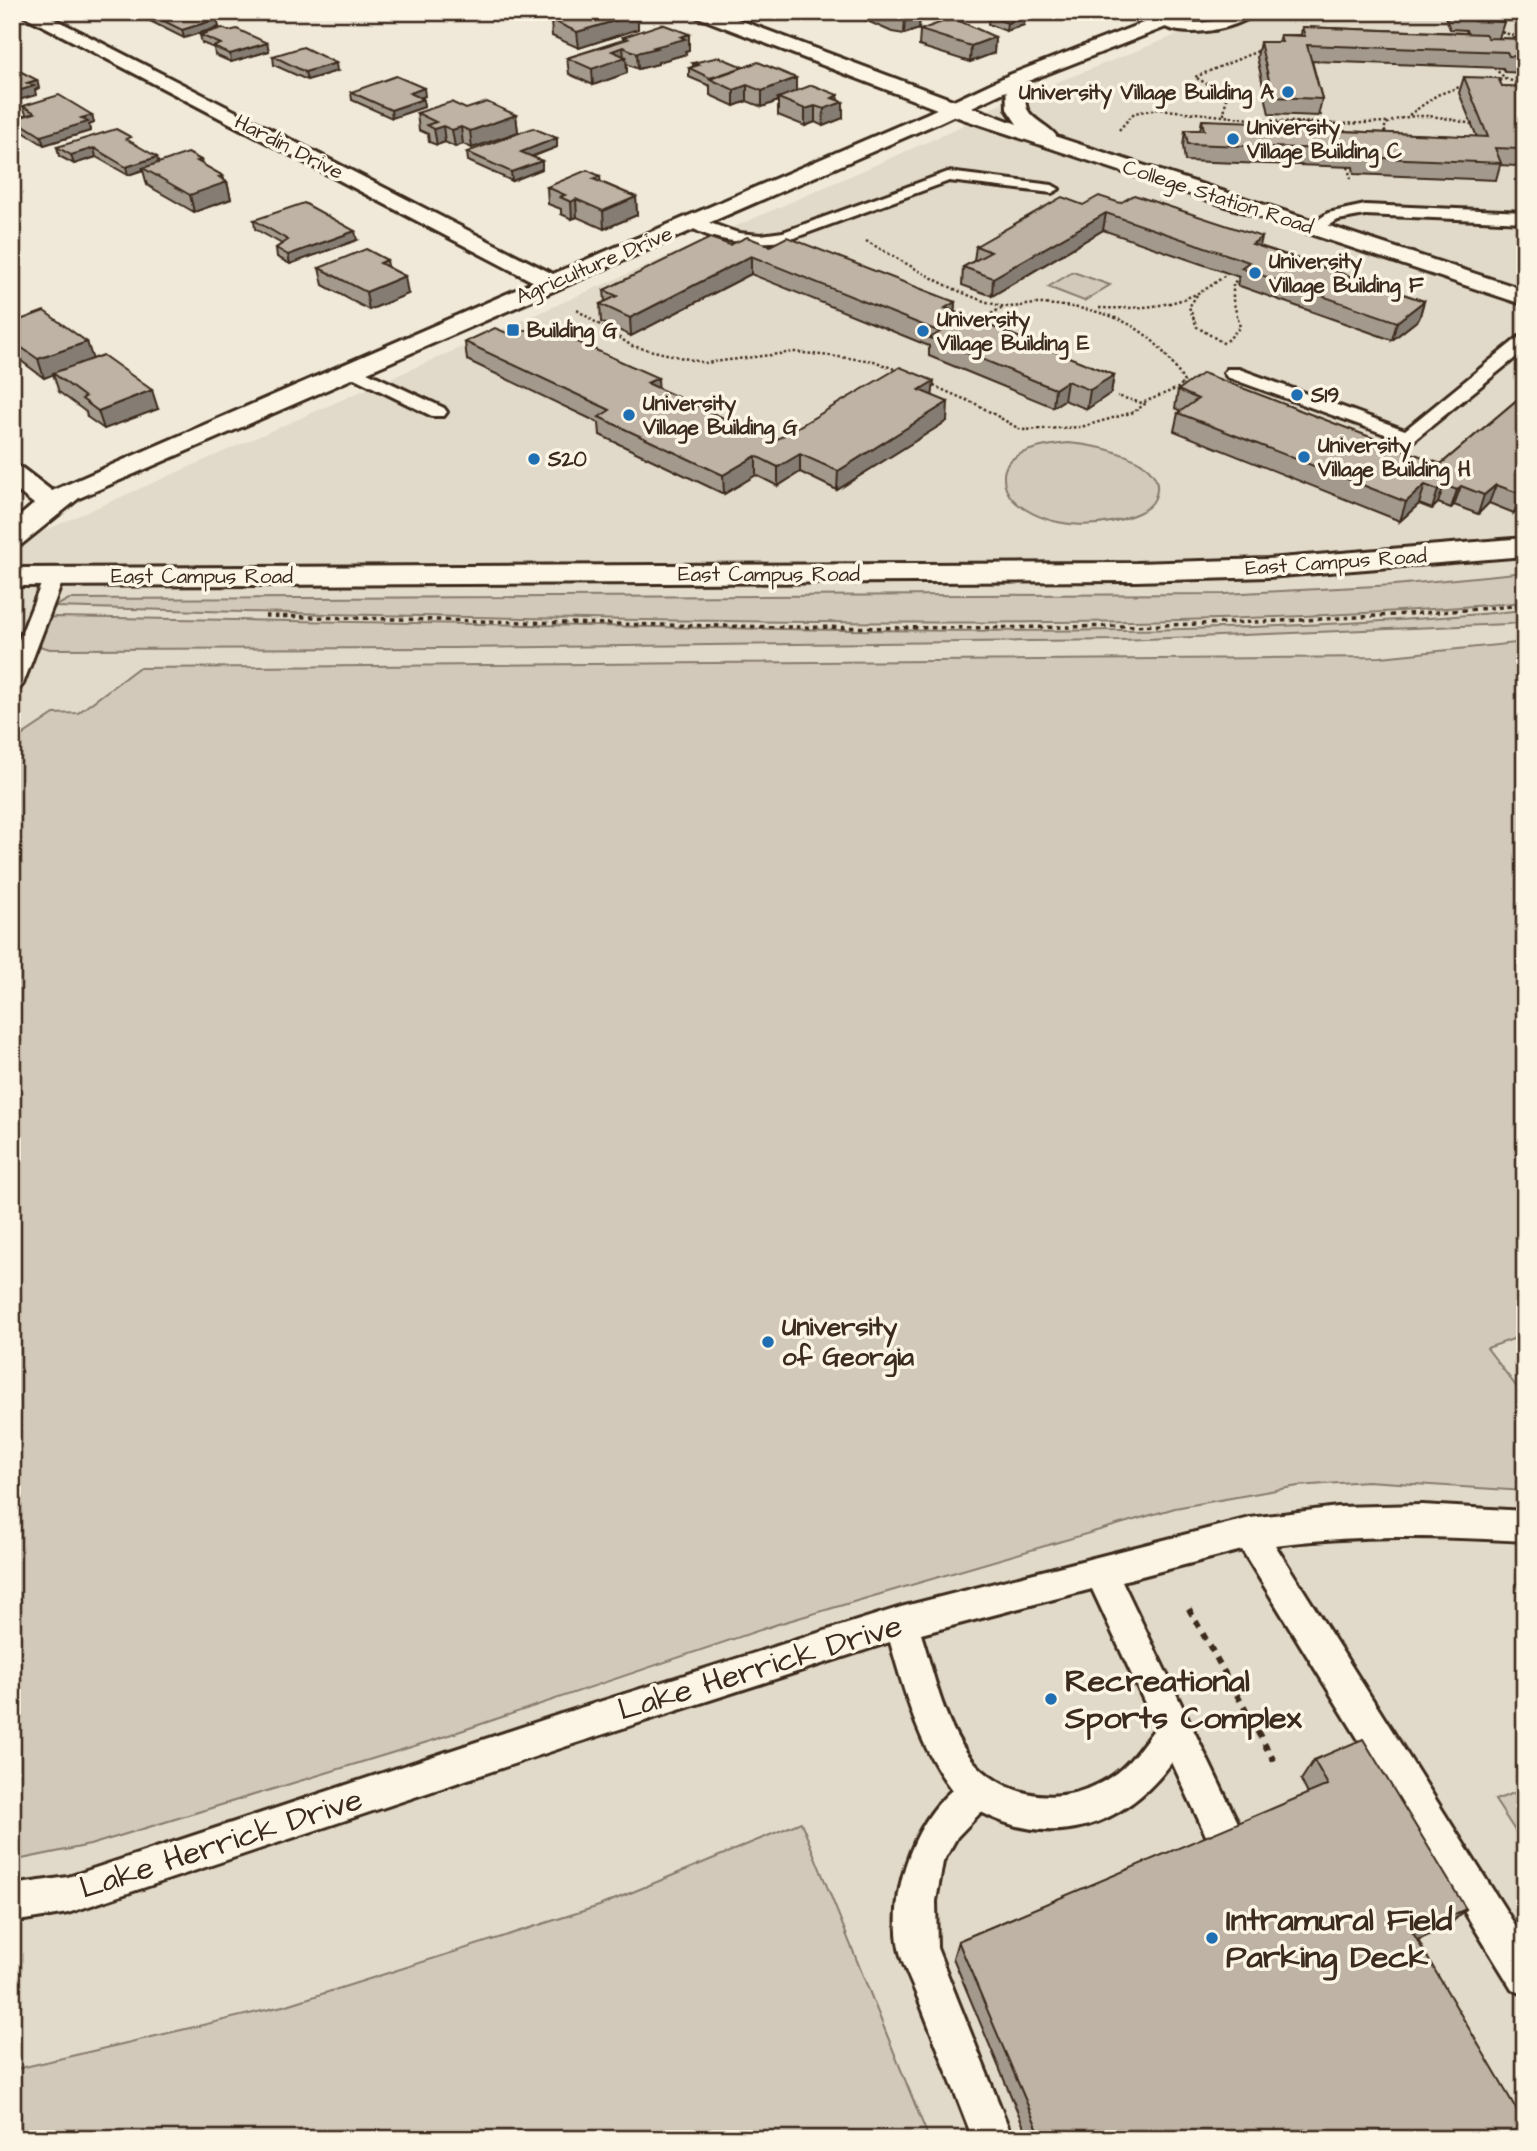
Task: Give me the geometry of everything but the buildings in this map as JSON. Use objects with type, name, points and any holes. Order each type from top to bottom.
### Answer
[{"type":"street","name":"Hardin Drive","points":[[26,12],[553,283]]},
{"type":"street","name":"College Station Road","points":[[701,12],[952,109],[1525,298]]},
{"type":"street","name":"Agriculture Drive","points":[[12,538],[69,492],[1016,79],[1188,12]]},
{"type":"street","points":[[1016,79],[1014,103],[1018,114],[1055,143]]},
{"type":"street","points":[[12,474],[51,504]]},
{"type":"street","name":"East Campus Road","points":[[12,577],[1136,572],[1268,568],[1525,547]]},
{"type":"lane","points":[[1163,22],[1189,29],[1208,29],[1252,12]]},
{"type":"lane","points":[[693,222],[729,237],[764,240],[786,236],[948,176],[1052,189]]},
{"type":"lane","points":[[1344,196],[1340,205],[1345,212]]},
{"type":"lane","points":[[1314,228],[1345,212],[1365,210],[1525,217]]},
{"type":"lane","points":[[1233,373],[1406,437],[1525,341]]},
{"type":"lane","points":[[352,370],[439,412]]},
{"type":"lane","points":[[12,684],[54,577]]},
{"type":"lane","name":"Lake Herrick Drive","points":[[12,1904],[68,1895],[564,1730],[901,1623],[1250,1533],[1338,1522],[1422,1520],[1525,1526]]},
{"type":"lane","points":[[1250,1533],[1525,1976]]},
{"type":"lane","points":[[1101,1572],[1228,1842]]},
{"type":"lane","points":[[901,1623],[930,1712],[950,1759],[978,1791],[1012,1811],[1052,1815],[1090,1807],[1124,1789],[1176,1729]]},
{"type":"lane","points":[[978,1791],[953,1814],[932,1843],[918,1887],[916,1915],[918,1948],[993,2139]]},
{"type":"path","points":[[1490,18],[1525,23]]},
{"type":"path","points":[[1497,31],[1520,37]]},
{"type":"path","points":[[1502,43],[1525,36]]},
{"type":"path","points":[[1224,115],[1226,99],[1221,92],[1195,77],[1268,47]]},
{"type":"path","points":[[1494,68],[1507,79],[1525,88]]},
{"type":"path","points":[[1486,80],[1507,79]]},
{"type":"path","points":[[1109,161],[1120,128],[1134,113],[1168,109],[1270,121],[1340,124],[1389,122],[1405,117],[1449,90],[1471,83]]},
{"type":"path","points":[[1449,90],[1459,93]]},
{"type":"path","points":[[1317,111],[1320,112],[1322,123]]},
{"type":"path","points":[[1405,117],[1440,117],[1471,124]]},
{"type":"path","points":[[1389,122],[1384,130],[1390,140]]},
{"type":"path","points":[[1340,124],[1344,136]]},
{"type":"path","points":[[871,233],[859,238],[954,286],[1004,307]]},
{"type":"path","points":[[1223,343],[1233,337],[1240,327],[1233,300],[1233,284],[1247,270]]},
{"type":"path","points":[[972,325],[1004,307],[1028,304],[1112,309],[1160,305],[1198,295],[1226,275]]},
{"type":"path","points":[[1198,295],[1190,314],[1197,327],[1231,346]]},
{"type":"path","points":[[1181,300],[1192,304]]},
{"type":"path","points":[[570,305],[632,346],[705,363],[795,352],[874,361],[906,374]]},
{"type":"path","points":[[928,383],[978,405],[1021,430],[1081,427],[1134,412],[1146,403],[1181,388],[1184,382],[1173,360],[1143,328],[1091,308]]},
{"type":"path","points":[[1112,309],[1112,314]]},
{"type":"path","points":[[1117,396],[1135,404],[1146,403]]},
{"type":"path","points":[[260,616],[637,625],[1116,626],[1376,616],[1525,605]]},
{"type":"path","points":[[1189,1609],[1274,1761]]},
{"type":"shaded area","name":"University of Georgia","points":[[1235,12],[1525,12],[1525,2139],[12,2139],[12,545],[952,131],[994,107]]},
{"type":"shaded area","points":[[1073,272],[1110,285],[1084,301],[1048,287]]},
{"type":"shaded area","points":[[1068,443],[1110,450],[1141,463],[1152,472],[1157,484],[1154,501],[1136,514],[1091,525],[1046,519],[1019,505],[1008,493],[1004,482],[1005,469],[1010,461],[1028,451]]},
{"type":"shaded area","points":[[1525,572],[1525,602],[1259,618],[993,623],[721,621],[54,607],[69,599],[1224,594],[1395,585]]},
{"type":"shaded area","points":[[1525,610],[1525,622],[1508,624],[1121,640],[451,648],[50,649],[39,646],[47,619],[54,617],[642,628],[1009,631],[1268,627]]},
{"type":"shaded area","points":[[1525,642],[1525,1335],[1487,1348],[1525,1398],[1525,1491],[1367,1481],[1298,1486],[1175,1508],[778,1624],[434,1740],[90,1845],[12,1861],[12,742],[54,714],[78,713],[138,668],[1381,657]]},
{"type":"shaded area","points":[[1525,1789],[1525,1846],[1495,1800]]},
{"type":"shaded area","points":[[801,1822],[929,2139],[12,2139],[12,2070],[287,2005],[599,1906]]},
{"type":"place","name":"University Village Building A","points":[[1288,92]]},
{"type":"place","name":"University Village Building C","points":[[1233,139]]},
{"type":"place","name":"University Village Building F","points":[[1255,273]]},
{"type":"place","name":"Building G","points":[[513,330]]},
{"type":"place","name":"University Village Building E","points":[[923,331]]},
{"type":"place","name":"S19","points":[[1297,395]]},
{"type":"place","name":"University Village Building G","points":[[629,415]]},
{"type":"place","name":"University Village Building H","points":[[1304,457]]},
{"type":"place","name":"S20","points":[[534,459]]},
{"type":"place","name":"University of Georgia","points":[[768,1342]]},
{"type":"place","name":"Recreational Sports Complex","points":[[1051,1699]]},
{"type":"place","name":"Intramural Field Parking Deck","points":[[1212,1938]]}]
